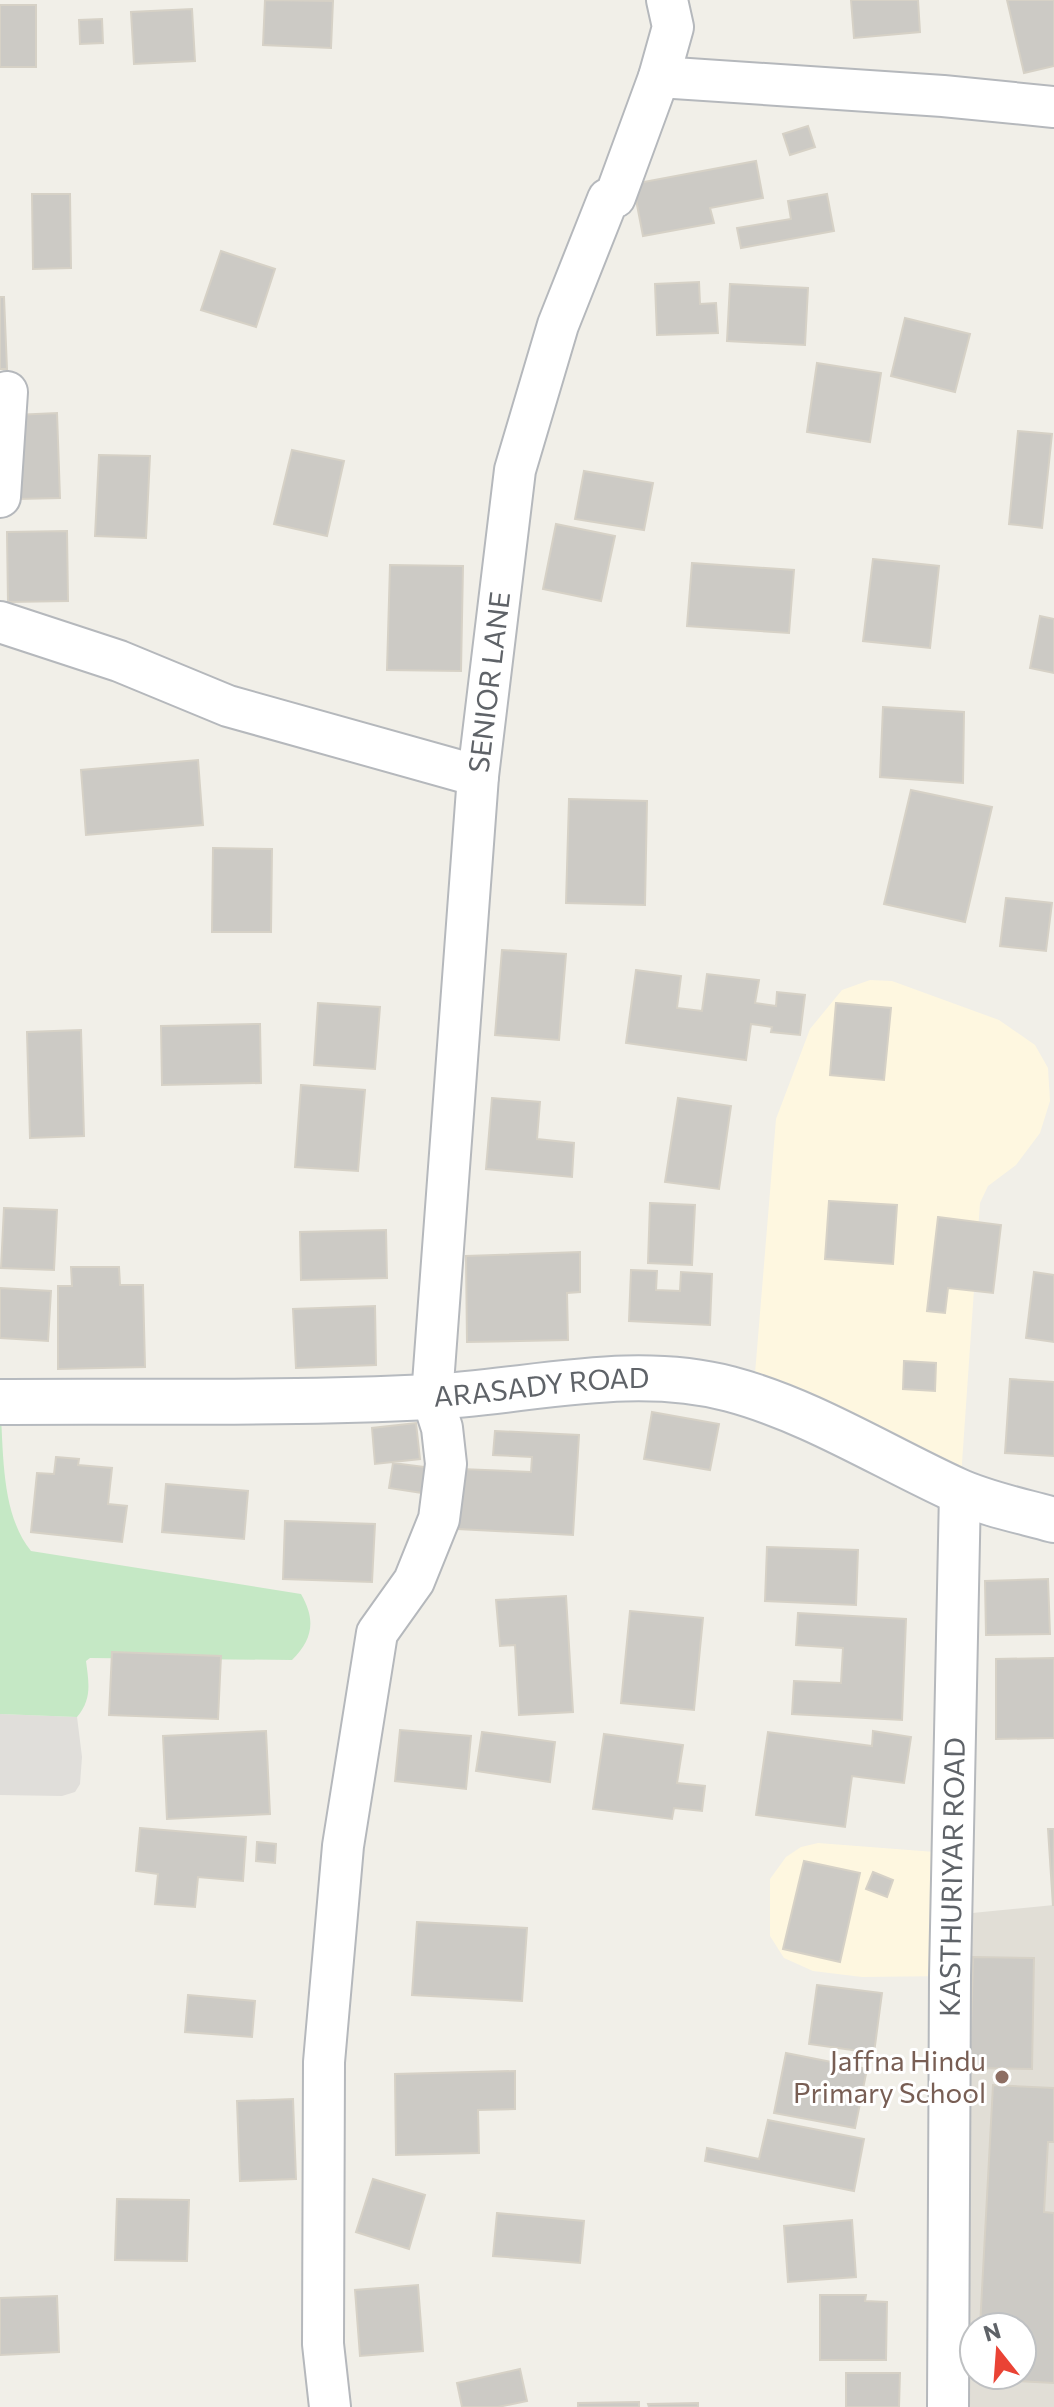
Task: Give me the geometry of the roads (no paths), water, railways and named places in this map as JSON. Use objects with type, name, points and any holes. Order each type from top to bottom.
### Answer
[{"type":"main road","name":"ARASADY ROAD","points":[[0,1402],[432,1397],[608,1379],[665,1377],[730,1389],[796,1413],[960,1492],[1054,1520]]},
{"type":"street","name":"SENIOR LANE","points":[[330,2407],[323,2344],[324,2062],[343,1846],[377,1633],[414,1581],[439,1519],[446,1464],[442,1428],[432,1397],[478,776],[515,470],[558,325],[608,199],[615,197],[659,77],[673,27],[667,0]]},
{"type":"street","points":[[659,77],[943,96],[1054,107]]},
{"type":"street","points":[[0,497],[7,392]]},
{"type":"street","points":[[0,622],[119,661],[228,706],[478,776]]},
{"type":"street","name":"KASTHURIYAR ROAD","points":[[948,2407],[950,1976],[960,1492]]},
{"type":"place","name":"Jaffna Hindu Primary School","points":[[1002,2077]]}]
